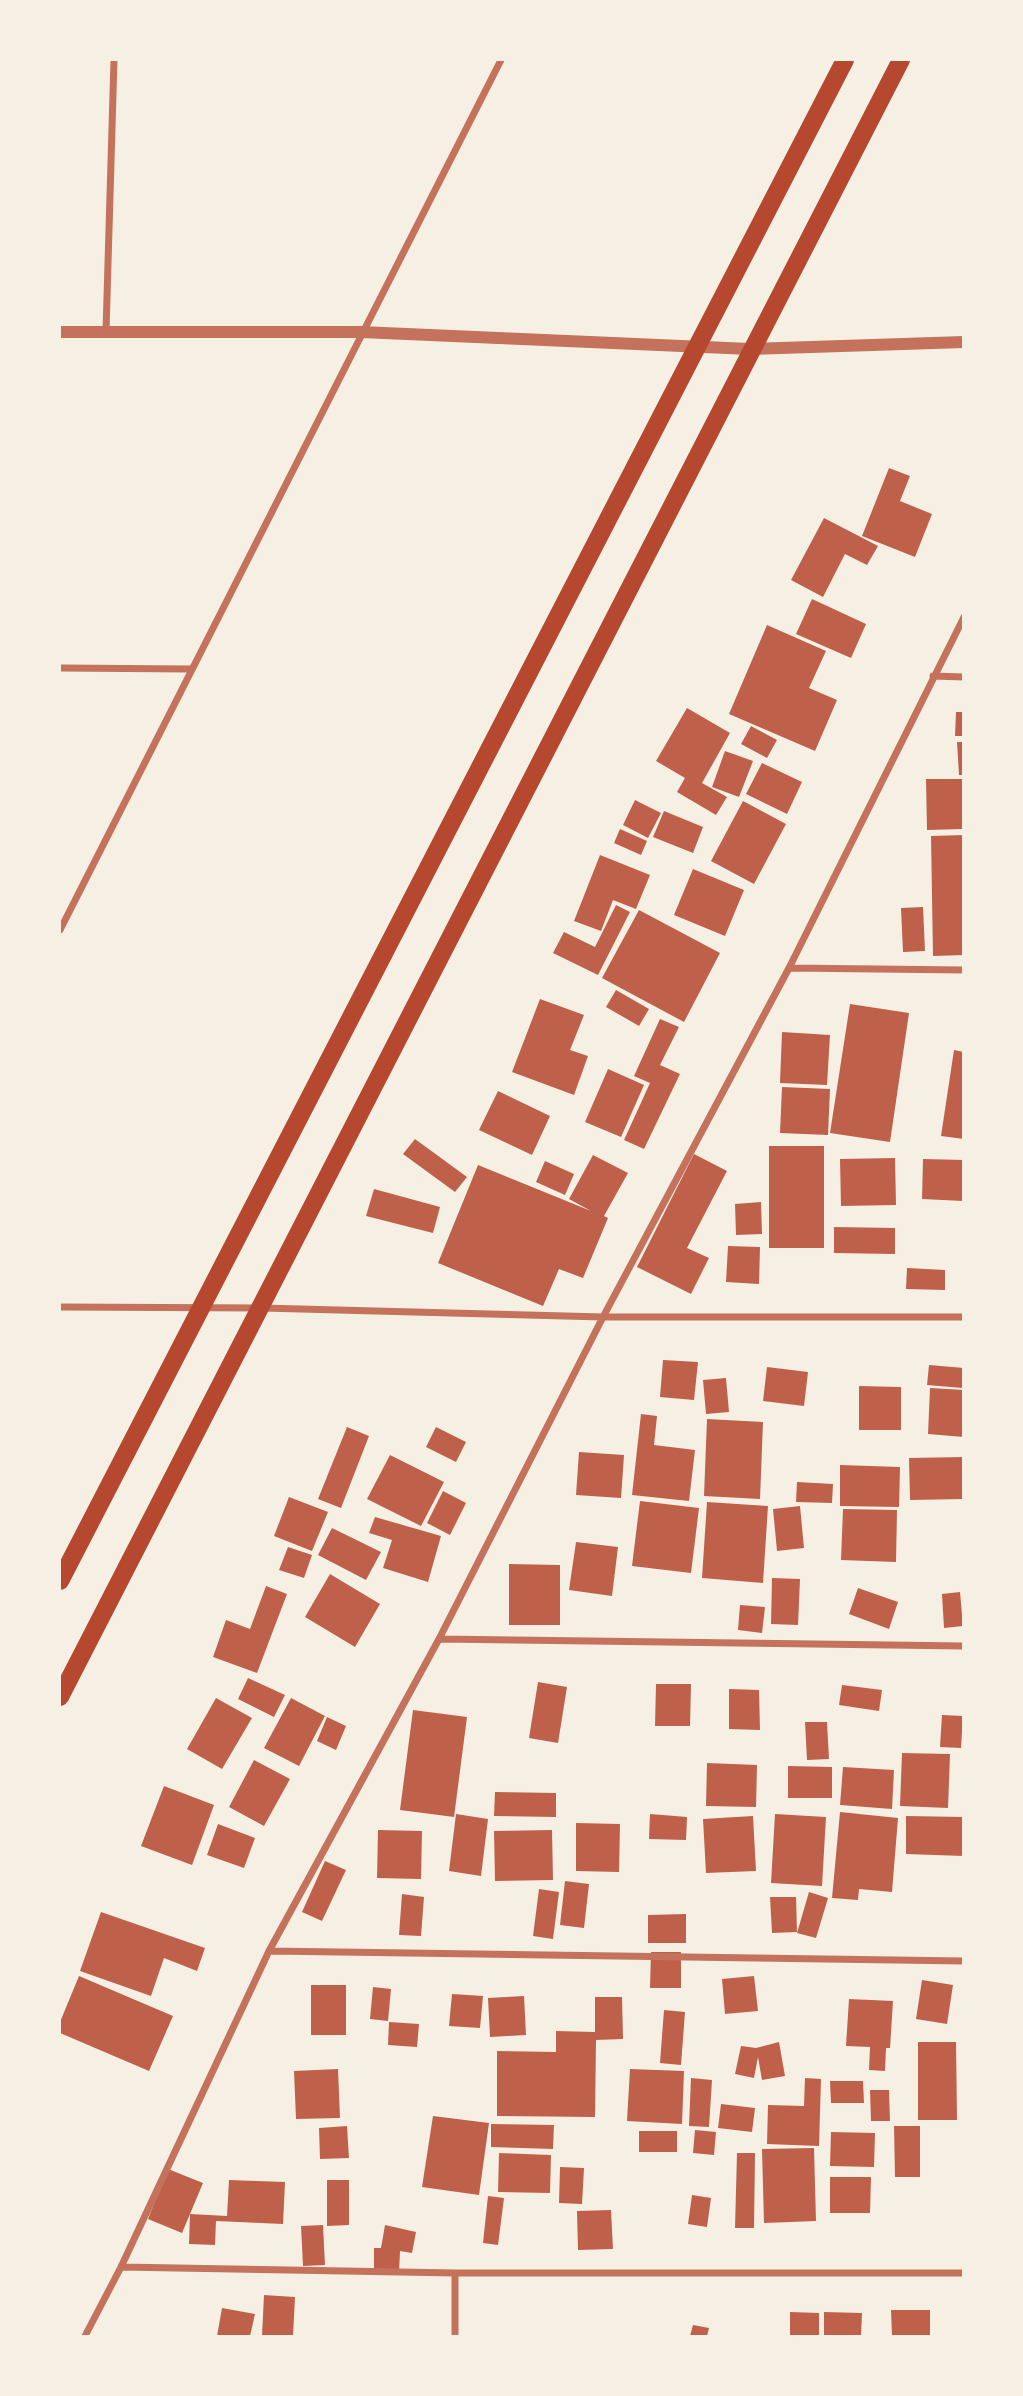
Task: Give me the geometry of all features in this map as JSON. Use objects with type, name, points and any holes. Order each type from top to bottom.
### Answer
[{"type":"main road","points":[[60,1581],[845,60]]},
{"type":"main road","points":[[60,1697],[262,1308],[750,349],[901,60]]},
{"type":"street","points":[[106,331],[114,60]]},
{"type":"street","points":[[60,930],[501,60]]},
{"type":"street","points":[[60,332],[361,332],[750,349],[964,342]]},
{"type":"street","points":[[85,2336],[121,2267],[269,1951],[439,1639],[603,1317],[789,968],[964,617]]},
{"type":"street","points":[[60,668],[190,669]]},
{"type":"street","points":[[933,676],[964,677]]},
{"type":"street","points":[[789,968],[964,970]]},
{"type":"street","points":[[60,1307],[262,1308],[603,1317],[964,1317]]},
{"type":"street","points":[[439,1639],[964,1646]]},
{"type":"street","points":[[269,1951],[964,1961]]},
{"type":"street","points":[[121,2267],[455,2273],[964,2273]]},
{"type":"street","points":[[455,2273],[455,2336]]},
{"type":"building","points":[[889,468],[910,476],[900,501],[932,514],[915,557],[862,536]]},
{"type":"building","points":[[824,518],[878,546],[867,565],[845,554],[823,597],[791,580]]},
{"type":"building","points":[[812,599],[866,624],[851,658],[796,634]]},
{"type":"building","points":[[767,625],[826,651],[809,688],[837,700],[815,751],[729,714]]},
{"type":"building","points":[[687,708],[730,733],[702,783],[727,797],[716,815],[677,792],[685,778],[656,761]]},
{"type":"building","points":[[956,712],[964,712],[964,736],[955,736]]},
{"type":"building","points":[[751,726],[777,740],[767,758],[741,744]]},
{"type":"building","points":[[957,742],[964,742],[964,775],[959,775]]},
{"type":"building","points":[[725,751],[753,761],[739,797],[712,787]]},
{"type":"building","points":[[762,763],[802,782],[787,814],[746,794]]},
{"type":"building","points":[[926,779],[964,779],[964,829],[927,830]]},
{"type":"building","points":[[635,800],[661,813],[648,838],[623,825]]},
{"type":"building","points":[[743,801],[786,824],[754,884],[711,861]]},
{"type":"building","points":[[664,811],[703,827],[693,853],[653,837]]},
{"type":"building","points":[[620,829],[647,841],[641,855],[614,843]]},
{"type":"building","points":[[964,835],[964,955],[933,956],[931,836]]},
{"type":"building","points":[[600,855],[650,875],[636,909],[613,900],[601,931],[574,921]]},
{"type":"building","points":[[693,869],[744,890],[725,936],[674,915]]},
{"type":"building","points":[[616,905],[630,912],[598,975],[553,953],[564,932],[595,947]]},
{"type":"building","points":[[923,907],[925,951],[903,952],[901,908]]},
{"type":"building","points":[[639,910],[720,953],[684,1022],[602,978]]},
{"type":"building","points":[[616,990],[649,1009],[639,1026],[606,1007]]},
{"type":"building","points":[[540,999],[584,1015],[570,1050],[588,1056],[574,1095],[512,1072]]},
{"type":"building","points":[[850,1004],[909,1013],[890,1142],[830,1133]]},
{"type":"building","points":[[660,1019],[679,1027],[660,1065],[680,1074],[644,1149],[624,1140],[650,1083],[634,1076]]},
{"type":"building","points":[[782,1032],[830,1035],[827,1085],[780,1083]]},
{"type":"building","points":[[954,1050],[964,1052],[964,1139],[941,1136]]},
{"type":"building","points":[[608,1069],[644,1085],[621,1137],[585,1122]]},
{"type":"building","points":[[782,1087],[830,1089],[828,1135],[780,1133]]},
{"type":"building","points":[[498,1091],[550,1116],[532,1155],[479,1130]]},
{"type":"building","points":[[415,1139],[467,1177],[455,1192],[403,1154]]},
{"type":"building","points":[[769,1146],[824,1146],[824,1248],[769,1248]]},
{"type":"building","points":[[694,1154],[727,1171],[687,1248],[709,1258],[691,1294],[637,1267]]},
{"type":"building","points":[[593,1155],[628,1173],[604,1216],[608,1218],[583,1278],[559,1269],[543,1306],[438,1263],[478,1165],[591,1211],[569,1199]]},
{"type":"building","points":[[895,1158],[896,1205],[841,1206],[840,1159]]},
{"type":"building","points":[[923,1159],[964,1160],[963,1201],[922,1199]]},
{"type":"building","points":[[545,1161],[574,1174],[565,1195],[536,1182]]},
{"type":"building","points":[[374,1189],[440,1207],[433,1233],[366,1216]]},
{"type":"building","points":[[761,1202],[762,1234],[736,1235],[735,1204]]},
{"type":"building","points":[[834,1227],[895,1228],[895,1254],[834,1253]]},
{"type":"building","points":[[728,1246],[760,1247],[759,1284],[726,1282]]},
{"type":"building","points":[[907,1268],[945,1270],[945,1290],[906,1289]]},
{"type":"building","points":[[663,1360],[698,1362],[694,1400],[660,1397]]},
{"type":"building","points":[[929,1365],[964,1368],[963,1388],[927,1385]]},
{"type":"building","points":[[767,1367],[808,1372],[804,1406],[763,1401]]},
{"type":"building","points":[[726,1378],[729,1412],[706,1414],[703,1380]]},
{"type":"building","points":[[859,1386],[901,1387],[901,1430],[859,1430]]},
{"type":"building","points":[[930,1388],[964,1390],[964,1437],[928,1434]]},
{"type":"building","points":[[641,1414],[657,1416],[654,1445],[695,1450],[689,1501],[632,1495]]},
{"type":"building","points":[[707,1419],[763,1422],[760,1499],[704,1496]]},
{"type":"building","points":[[347,1427],[369,1436],[341,1508],[318,1499]]},
{"type":"building","points":[[436,1427],[466,1442],[456,1462],[426,1447]]},
{"type":"building","points":[[579,1452],[624,1455],[621,1498],[576,1495]]},
{"type":"building","points":[[390,1455],[444,1482],[421,1526],[367,1499]]},
{"type":"building","points":[[964,1457],[964,1499],[910,1500],[909,1458]]},
{"type":"building","points":[[840,1465],[900,1467],[899,1507],[840,1506]]},
{"type":"building","points":[[797,1482],[833,1484],[832,1503],[796,1502]]},
{"type":"building","points":[[443,1491],[466,1503],[450,1535],[427,1523]]},
{"type":"building","points":[[289,1497],[328,1512],[312,1551],[274,1536]]},
{"type":"building","points":[[640,1501],[699,1508],[691,1573],[632,1566]]},
{"type":"building","points":[[707,1502],[768,1506],[763,1583],[702,1578]]},
{"type":"building","points":[[800,1506],[804,1548],[777,1551],[773,1509]]},
{"type":"building","points":[[843,1509],[897,1510],[896,1562],[841,1560]]},
{"type":"building","points":[[375,1517],[441,1536],[428,1582],[383,1568],[392,1540],[369,1533]]},
{"type":"building","points":[[332,1528],[381,1552],[366,1580],[318,1555]]},
{"type":"building","points":[[576,1542],[618,1547],[612,1596],[569,1590]]},
{"type":"building","points":[[288,1547],[312,1555],[304,1578],[279,1570]]},
{"type":"building","points":[[509,1564],[560,1565],[560,1625],[509,1625]]},
{"type":"building","points":[[330,1574],[380,1604],[355,1647],[305,1617]]},
{"type":"building","points":[[772,1578],[800,1579],[798,1625],[771,1624]]},
{"type":"building","points":[[266,1586],[287,1594],[257,1673],[213,1657],[226,1620],[250,1629]]},
{"type":"building","points":[[858,1588],[898,1602],[889,1629],[849,1614]]},
{"type":"building","points":[[960,1592],[963,1626],[944,1628],[942,1594]]},
{"type":"building","points":[[740,1605],[765,1607],[762,1633],[738,1630]]},
{"type":"building","points":[[248,1678],[285,1695],[274,1717],[238,1699]]},
{"type":"building","points":[[538,1682],[567,1687],[558,1743],[529,1738]]},
{"type":"building","points":[[656,1684],[691,1684],[690,1726],[655,1726]]},
{"type":"building","points":[[842,1685],[882,1690],[879,1711],[839,1705]]},
{"type":"building","points":[[729,1689],[759,1690],[760,1730],[729,1729]]},
{"type":"building","points":[[216,1698],[252,1718],[222,1769],[187,1749]]},
{"type":"building","points":[[291,1698],[325,1716],[299,1766],[264,1748]]},
{"type":"building","points":[[413,1710],[467,1717],[454,1817],[400,1810]]},
{"type":"building","points":[[942,1715],[963,1716],[961,1748],[940,1747]]},
{"type":"building","points":[[327,1717],[346,1726],[336,1750],[317,1741]]},
{"type":"building","points":[[805,1722],[827,1722],[829,1759],[807,1760]]},
{"type":"building","points":[[902,1753],[950,1754],[948,1808],[900,1806]]},
{"type":"building","points":[[254,1760],[290,1779],[264,1826],[229,1807]]},
{"type":"building","points":[[707,1763],[757,1765],[756,1807],[706,1806]]},
{"type":"building","points":[[788,1766],[832,1767],[832,1798],[788,1798]]},
{"type":"building","points":[[843,1767],[894,1770],[892,1809],[840,1805]]},
{"type":"building","points":[[164,1786],[214,1805],[192,1865],[141,1846]]},
{"type":"building","points":[[495,1792],[556,1793],[556,1817],[494,1816]]},
{"type":"building","points":[[840,1812],[898,1818],[892,1892],[859,1889],[858,1900],[832,1898]]},
{"type":"building","points":[[456,1814],[488,1819],[481,1876],[449,1871]]},
{"type":"building","points":[[650,1814],[687,1817],[686,1840],[649,1839]]},
{"type":"building","points":[[775,1814],[826,1817],[822,1886],[771,1883]]},
{"type":"building","points":[[753,1816],[756,1871],[706,1873],[703,1819]]},
{"type":"building","points":[[906,1816],[964,1817],[964,1856],[906,1854]]},
{"type":"building","points":[[576,1823],[620,1824],[619,1872],[576,1871]]},
{"type":"building","points":[[218,1824],[255,1838],[244,1868],[207,1855]]},
{"type":"building","points":[[378,1830],[422,1831],[421,1879],[377,1878]]},
{"type":"building","points":[[552,1830],[553,1880],[495,1881],[494,1831]]},
{"type":"building","points":[[325,1861],[346,1870],[322,1921],[302,1912]]},
{"type":"building","points":[[565,1881],[589,1884],[584,1928],[560,1925]]},
{"type":"building","points":[[539,1889],[559,1892],[553,1939],[533,1936]]},
{"type":"building","points":[[809,1892],[828,1898],[816,1938],[797,1933]]},
{"type":"building","points":[[402,1894],[424,1897],[421,1936],[399,1935]]},
{"type":"building","points":[[770,1897],[796,1897],[797,1932],[772,1933]]},
{"type":"building","points":[[101,1912],[205,1948],[197,1971],[164,1958],[151,1996],[80,1971]]},
{"type":"building","points":[[686,1914],[686,1943],[648,1943],[648,1915]]},
{"type":"building","points":[[651,1952],[681,1952],[681,1988],[650,1988]]},
{"type":"building","points":[[79,1976],[173,2016],[149,2071],[60,2033],[60,2022]]},
{"type":"building","points":[[754,1976],[758,2011],[725,2014],[722,1979]]},
{"type":"building","points":[[922,1980],[953,1985],[947,2024],[916,2019]]},
{"type":"building","points":[[311,1985],[346,1985],[346,2035],[311,2035]]},
{"type":"building","points":[[373,1987],[391,1989],[388,2021],[370,2019]]},
{"type":"building","points":[[452,1994],[483,1996],[480,2028],[449,2026]]},
{"type":"building","points":[[524,1996],[526,2035],[490,2037],[488,1998]]},
{"type":"building","points":[[595,1997],[622,1997],[623,2039],[596,2040],[595,2117],[497,2116],[497,2051],[556,2052],[556,2031],[595,2032]]},
{"type":"building","points":[[849,1999],[893,2001],[890,2048],[886,2048],[885,2071],[869,2070],[870,2047],[846,2046]]},
{"type":"building","points":[[664,2010],[685,2012],[681,2065],[660,2063]]},
{"type":"building","points":[[389,2022],[419,2024],[417,2047],[388,2045]]},
{"type":"building","points":[[779,2042],[785,2076],[762,2080],[758,2057],[754,2078],[735,2074],[741,2046],[756,2048]]},
{"type":"building","points":[[918,2042],[956,2042],[957,2120],[918,2120]]},
{"type":"building","points":[[338,2069],[340,2118],[296,2119],[294,2071]]},
{"type":"building","points":[[630,2069],[684,2071],[682,2124],[627,2121]]},
{"type":"building","points":[[691,2078],[712,2080],[709,2127],[689,2126]]},
{"type":"building","points":[[805,2078],[821,2079],[819,2146],[767,2144],[768,2105],[804,2106]]},
{"type":"building","points":[[830,2081],[863,2081],[864,2103],[831,2103]]},
{"type":"building","points":[[870,2090],[889,2090],[890,2121],[871,2121]]},
{"type":"building","points":[[721,2104],[755,2108],[752,2132],[718,2128]]},
{"type":"building","points":[[433,2116],[489,2123],[479,2195],[422,2187]]},
{"type":"building","points":[[491,2124],[554,2125],[553,2149],[491,2147]]},
{"type":"building","points":[[347,2126],[349,2158],[320,2159],[319,2128]]},
{"type":"building","points":[[894,2126],[920,2126],[920,2177],[895,2177]]},
{"type":"building","points":[[695,2130],[716,2132],[714,2155],[693,2153]]},
{"type":"building","points":[[639,2131],[677,2131],[677,2152],[639,2152]]},
{"type":"building","points":[[831,2132],[875,2133],[874,2167],[830,2166]]},
{"type":"building","points":[[814,2148],[816,2221],[764,2223],[762,2149]]},
{"type":"building","points":[[499,2153],[551,2155],[550,2193],[498,2192]]},
{"type":"building","points":[[737,2153],[755,2153],[754,2228],[735,2228]]},
{"type":"building","points":[[560,2167],[584,2168],[582,2204],[559,2203]]},
{"type":"building","points":[[168,2169],[203,2183],[182,2233],[148,2219]]},
{"type":"building","points":[[830,2177],[871,2177],[870,2213],[830,2213]]},
{"type":"building","points":[[229,2180],[285,2182],[283,2224],[216,2221],[215,2245],[189,2244],[190,2214],[227,2216]]},
{"type":"building","points":[[327,2180],[349,2180],[349,2225],[327,2226]]},
{"type":"building","points":[[692,2195],[711,2198],[707,2227],[688,2224]]},
{"type":"building","points":[[488,2196],[504,2198],[498,2245],[483,2243]]},
{"type":"building","points":[[611,2210],[613,2249],[578,2250],[577,2211]]},
{"type":"building","points":[[323,2225],[325,2265],[303,2266],[301,2226]]},
{"type":"building","points":[[385,2225],[416,2232],[412,2253],[400,2251],[399,2273],[374,2273],[374,2248],[381,2248]]},
{"type":"building","points":[[264,2295],[295,2297],[293,2336],[262,2336]]},
{"type":"building","points":[[222,2308],[255,2314],[250,2336],[217,2336]]},
{"type":"building","points":[[891,2310],[930,2310],[930,2336],[892,2336]]},
{"type":"building","points":[[790,2312],[819,2313],[819,2336],[790,2336]]},
{"type":"building","points":[[824,2312],[862,2313],[861,2336],[824,2336]]},
{"type":"building","points":[[693,2325],[709,2328],[707,2336],[690,2336]]}]
